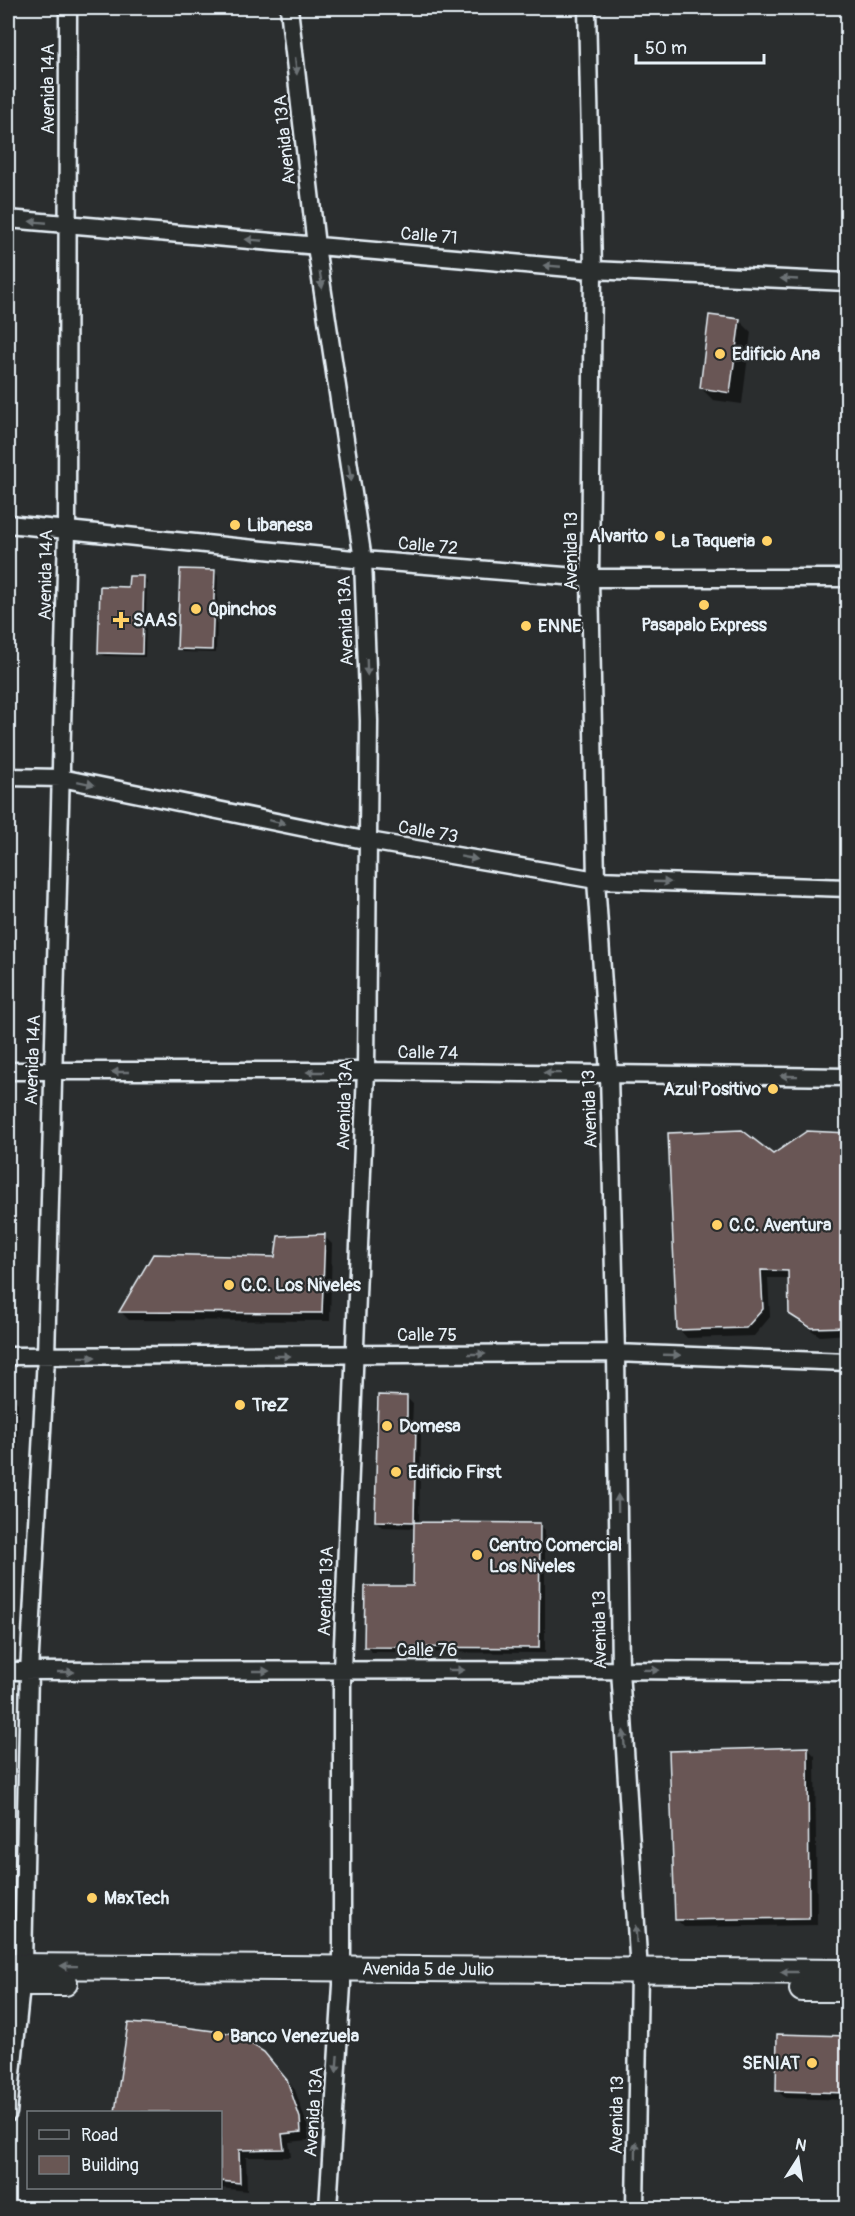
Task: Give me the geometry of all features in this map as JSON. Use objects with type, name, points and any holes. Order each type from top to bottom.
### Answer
[{"type":"main road","name":"Avenida 5 de Julio","points":[[638,1980],[848,1972]]},
{"type":"main road","name":"Avenida 5 de Julio","points":[[15,1974],[638,1980],[848,1989]]},
{"type":"street","name":"Avenida 14A","points":[[8,2113],[46,1358],[67,531],[68,8]]},
{"type":"street","name":"Avenida 13A","points":[[289,8],[316,246],[363,560],[369,721],[366,1071],[342,1670],[342,1977],[328,2208]]},
{"type":"street","name":"Avenida 13","points":[[587,8],[593,270],[590,578],[596,880],[609,1074],[616,1353],[620,1670],[638,1980],[635,2208]]},
{"type":"street","name":"Calle 71","points":[[8,219],[593,270],[848,282]]},
{"type":"street","name":"Calle 72","points":[[8,524],[363,560],[590,578],[848,578]]},
{"type":"street","name":"Calle 73","points":[[8,777],[61,778],[369,841],[596,880],[848,888]]},
{"type":"street","name":"Calle 74","points":[[8,1071],[366,1071],[848,1077]]},
{"type":"street","name":"Calle 75","points":[[8,1356],[46,1358],[616,1353],[848,1362]]},
{"type":"street","name":"Calle 76","points":[[8,1671],[848,1672]]},
{"type":"building","name":"Edificio Ana","points":[[709,315],[740,319],[730,393],[700,388]]},
{"type":"building","name":"Qpinchos","points":[[180,569],[215,570],[212,650],[177,649]]},
{"type":"building","name":"SAAS","points":[[129,576],[144,576],[142,654],[98,653],[100,586],[128,587]]},
{"type":"building","name":"C.C. Aventura","points":[[742,1130],[773,1154],[807,1131],[848,1133],[848,1327],[811,1328],[789,1314],[788,1271],[761,1270],[763,1309],[746,1328],[677,1330],[668,1133]]},
{"type":"building","name":"C.C. Los Niveles","points":[[325,1234],[322,1313],[119,1312],[153,1254],[275,1257],[278,1236]]},
{"type":"building","name":"Edificio First","points":[[378,1395],[407,1396],[407,1423],[416,1423],[414,1522],[375,1521]]},
{"type":"building","name":"Centro Comercial Los Niveles","points":[[414,1522],[540,1523],[539,1648],[364,1647],[365,1586],[413,1586]]},
{"type":"building","points":[[808,1747],[809,1918],[675,1920],[669,1751]]},
{"type":"building","points":[[128,2023],[184,2027],[236,2034],[264,2052],[287,2080],[300,2118],[301,2132],[282,2134],[284,2149],[239,2150],[240,2183],[222,2181],[222,2111],[115,2111]]},
{"type":"building","name":"SENIAT","points":[[777,2034],[848,2036],[848,2093],[776,2091]]},
{"type":"place","name":"Edificio Ana","points":[[720,354]]},
{"type":"place","name":"Libanesa","points":[[235,525]]},
{"type":"place","name":"Alvarito","points":[[660,536]]},
{"type":"place","name":"La Taqueria","points":[[767,541]]},
{"type":"place","name":"Pasapalo Express","points":[[704,605]]},
{"type":"place","name":"Qpinchos","points":[[196,609]]},
{"type":"place","name":"SAAS","points":[[121,620]]},
{"type":"place","name":"ENNE","points":[[526,626]]},
{"type":"place","name":"Azul Positivo","points":[[773,1089]]},
{"type":"place","name":"C.C. Aventura","points":[[717,1225]]},
{"type":"place","name":"C.C. Los Niveles","points":[[229,1285]]},
{"type":"place","name":"TreZ","points":[[240,1405]]},
{"type":"place","name":"Domesa","points":[[387,1426]]},
{"type":"place","name":"Edificio First","points":[[396,1472]]},
{"type":"place","name":"Centro Comercial Los Niveles","points":[[477,1555]]},
{"type":"place","name":"MaxTech","points":[[92,1898]]},
{"type":"place","name":"Banco Venezuela","points":[[218,2036]]},
{"type":"place","name":"SENIAT","points":[[812,2063]]}]
